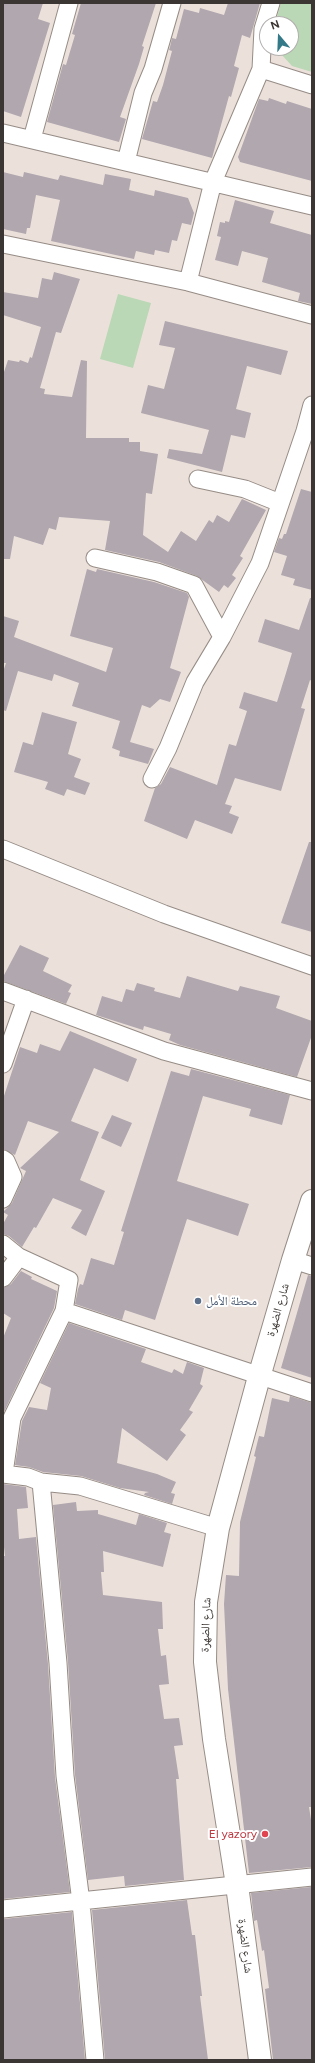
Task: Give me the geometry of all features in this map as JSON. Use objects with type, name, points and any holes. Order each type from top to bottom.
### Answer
[{"type":"street","points":[[32,140],[69,3]]},
{"type":"street","points":[[126,162],[143,93],[153,69],[172,3]]},
{"type":"street","points":[[188,282],[213,182],[261,68],[263,29],[271,3]]},
{"type":"street","points":[[261,68],[312,85]]},
{"type":"street","points":[[3,133],[312,206]]},
{"type":"street","points":[[3,244],[188,282],[312,315]]},
{"type":"street","points":[[152,779],[168,748],[195,682],[222,636],[260,563],[312,405]]},
{"type":"street","points":[[198,479],[245,489],[280,503]]},
{"type":"street","points":[[95,558],[157,572],[194,585],[222,636]]},
{"type":"street","points":[[3,849],[164,914],[312,966]]},
{"type":"street","points":[[3,991],[164,1051],[312,1092]]},
{"type":"street","points":[[3,1064],[26,999]]},
{"type":"street","points":[[3,1159],[6,1161],[13,1177],[3,1199]]},
{"type":"street","name":"شارع الضهرة","points":[[260,2060],[237,1885],[214,1739],[205,1662],[206,1602],[218,1528],[259,1377],[302,1263],[312,1201]]},
{"type":"street","points":[[3,1244],[19,1257],[69,1280],[64,1311],[12,1418],[3,1473],[28,1477],[41,1482],[80,1486],[218,1528]]},
{"type":"street","points":[[3,1278],[19,1257]]},
{"type":"street","points":[[64,1311],[259,1377],[312,1393]]},
{"type":"street","points":[[41,1482],[58,1662],[65,1776],[81,1902],[95,2060]]},
{"type":"street","points":[[3,1909],[312,1878]]},
{"type":"green space","points":[[281,3],[312,3],[312,72],[292,66],[283,56],[299,56],[299,16],[277,16]]},
{"type":"green space","points":[[118,294],[151,303],[133,368],[100,359]]},
{"type":"building","points":[[3,3],[43,3],[38,19],[50,23],[21,117],[3,111]]},
{"type":"building","points":[[81,3],[156,3],[142,46],[144,47],[139,64],[120,117],[126,119],[119,142],[47,122],[63,64],[66,65],[75,35],[72,34]]},
{"type":"building","points":[[228,3],[260,3],[250,38],[242,35],[234,66],[239,68],[231,97],[229,96],[212,158],[142,139],[153,101],[157,102],[163,85],[172,51],[169,50],[172,38],[176,39],[184,9],[199,13],[200,8],[224,15]]},
{"type":"building","points":[[269,98],[286,104],[287,101],[312,109],[312,181],[240,162],[238,157],[259,99],[268,101]]},
{"type":"building","points":[[3,172],[23,177],[24,172],[58,180],[60,175],[103,185],[105,174],[131,179],[129,190],[154,196],[155,190],[188,198],[194,213],[191,225],[182,223],[177,241],[172,240],[169,253],[155,250],[154,255],[136,251],[134,259],[51,241],[60,200],[36,195],[30,228],[27,228],[26,234],[3,229]]},
{"type":"building","points":[[235,200],[274,211],[270,223],[312,235],[312,304],[298,301],[300,293],[262,282],[268,258],[242,251],[238,266],[215,260],[221,237],[217,236],[220,222],[229,222]]},
{"type":"building","points":[[54,272],[80,279],[61,333],[56,332],[40,388],[45,389],[44,394],[72,397],[81,360],[87,361],[86,438],[129,438],[129,442],[140,442],[140,451],[158,454],[152,494],[146,493],[143,535],[168,552],[181,531],[196,541],[209,520],[213,523],[217,515],[229,522],[242,499],[266,510],[240,556],[243,558],[232,575],[236,578],[228,588],[224,585],[219,592],[197,576],[159,562],[105,550],[110,521],[59,517],[56,530],[49,528],[43,545],[14,536],[10,559],[3,559],[3,375],[8,360],[19,362],[20,360],[28,363],[30,357],[32,358],[41,327],[3,315],[3,292],[38,298],[42,278],[52,280]]},
{"type":"building","points":[[165,321],[288,351],[281,375],[247,366],[236,409],[251,413],[245,438],[231,435],[222,472],[167,458],[169,449],[202,454],[209,430],[141,413],[148,385],[164,389],[175,348],[159,345]]},
{"type":"building","points":[[301,489],[312,492],[312,590],[293,585],[295,579],[281,575],[287,556],[274,552],[279,538],[282,539],[284,534],[286,534]]},
{"type":"building","points":[[87,569],[96,572],[97,569],[154,582],[187,593],[189,597],[170,668],[181,672],[170,702],[160,699],[150,708],[142,705],[130,742],[154,749],[148,764],[119,756],[120,751],[112,748],[120,721],[72,706],[79,683],[54,674],[52,681],[18,671],[6,711],[3,710],[3,672],[6,663],[3,663],[3,616],[19,621],[14,637],[106,672],[113,648],[70,636]]},
{"type":"building","points":[[310,598],[312,598],[312,681],[310,680],[301,708],[305,709],[281,791],[235,778],[225,804],[232,806],[229,813],[239,817],[232,834],[195,820],[187,839],[144,821],[155,788],[161,784],[170,767],[217,785],[229,744],[236,746],[247,711],[239,708],[244,692],[277,702],[292,653],[258,642],[265,619],[299,630]]},
{"type":"building","points":[[42,712],[77,722],[68,754],[81,759],[74,777],[90,783],[85,795],[67,789],[64,796],[45,789],[48,782],[14,772],[23,742],[33,745]]},
{"type":"building","points":[[309,842],[312,842],[312,932],[281,923]]},
{"type":"building","points":[[20,945],[49,958],[43,971],[72,985],[68,992],[71,993],[66,1004],[3,981],[3,977]]},
{"type":"building","points":[[187,976],[238,991],[240,986],[280,996],[276,1008],[312,1021],[312,1035],[297,1077],[180,1045],[169,1040],[171,1034],[144,1026],[143,1030],[96,1015],[102,996],[122,1002],[126,989],[134,991],[137,983],[155,988],[154,991],[180,998]]},
{"type":"building","points":[[70,1031],[137,1059],[128,1082],[94,1068],[71,1121],[99,1132],[80,1180],[105,1191],[86,1236],[71,1228],[82,1210],[53,1198],[36,1228],[34,1227],[22,1247],[9,1236],[3,1234],[3,1224],[8,1215],[3,1212],[12,1203],[26,1171],[20,1168],[59,1132],[28,1121],[15,1155],[3,1149],[3,1099],[20,1047],[37,1053],[40,1044],[60,1051]]},
{"type":"building","points":[[191,1069],[290,1095],[282,1125],[249,1116],[251,1109],[203,1096],[177,1181],[249,1204],[238,1236],[187,1219],[155,1320],[125,1310],[122,1320],[75,1304],[78,1289],[80,1284],[83,1285],[91,1258],[114,1265],[124,1232],[121,1231],[171,1071],[189,1076]]},
{"type":"building","points":[[112,1115],[132,1123],[121,1147],[101,1138]]},
{"type":"building","points":[[21,1271],[32,1277],[31,1279],[57,1291],[54,1308],[3,1414],[3,1338],[11,1318],[3,1313],[3,1288],[11,1284]]},
{"type":"building","points":[[308,1275],[312,1276],[312,1378],[281,1368]]},
{"type":"building","points":[[69,1323],[146,1349],[141,1362],[172,1373],[174,1369],[183,1374],[187,1362],[204,1368],[200,1384],[203,1386],[189,1410],[193,1412],[180,1430],[186,1435],[167,1461],[122,1428],[117,1463],[157,1474],[176,1482],[171,1493],[175,1494],[172,1504],[144,1495],[145,1493],[149,1492],[120,1488],[81,1476],[43,1472],[29,1467],[15,1465],[22,1421],[29,1407],[47,1410],[51,1388],[40,1383]]},
{"type":"building","points":[[290,1396],[312,1403],[312,1807],[309,1807],[312,1826],[312,1867],[249,1873],[228,1689],[224,1604],[226,1575],[239,1576],[240,1522],[256,1457],[254,1456],[259,1436],[264,1437],[272,1398],[289,1402]]},
{"type":"building","points":[[3,1484],[26,1487],[28,1508],[17,1509],[19,1539],[36,1537],[48,1664],[55,1777],[70,1892],[3,1899],[3,1556],[5,1556],[3,1538]]},
{"type":"building","points":[[76,1502],[77,1511],[98,1510],[98,1514],[136,1525],[139,1514],[167,1523],[164,1532],[171,1534],[163,1567],[103,1551],[104,1572],[101,1572],[103,1595],[162,1602],[163,1629],[158,1629],[161,1656],[166,1655],[169,1684],[159,1685],[164,1719],[179,1718],[183,1745],[174,1746],[179,1779],[176,1779],[184,1880],[125,1886],[124,1876],[88,1880],[75,1775],[68,1662],[53,1505]]},
{"type":"building","points":[[311,1887],[312,2060],[273,2060],[265,1989],[269,1988],[264,1950],[262,1951],[257,1920],[254,1921],[251,1893]]},
{"type":"building","points":[[187,1900],[192,1935],[195,1935],[202,1996],[200,1996],[208,2060],[105,2060],[92,1910]]},
{"type":"building","points":[[72,1912],[85,2060],[3,2060],[3,1919]]},
{"type":"place","name":"محطة الأمل","points":[[198,1301]]},
{"type":"place","name":"El yazory","points":[[265,1834]]}]
